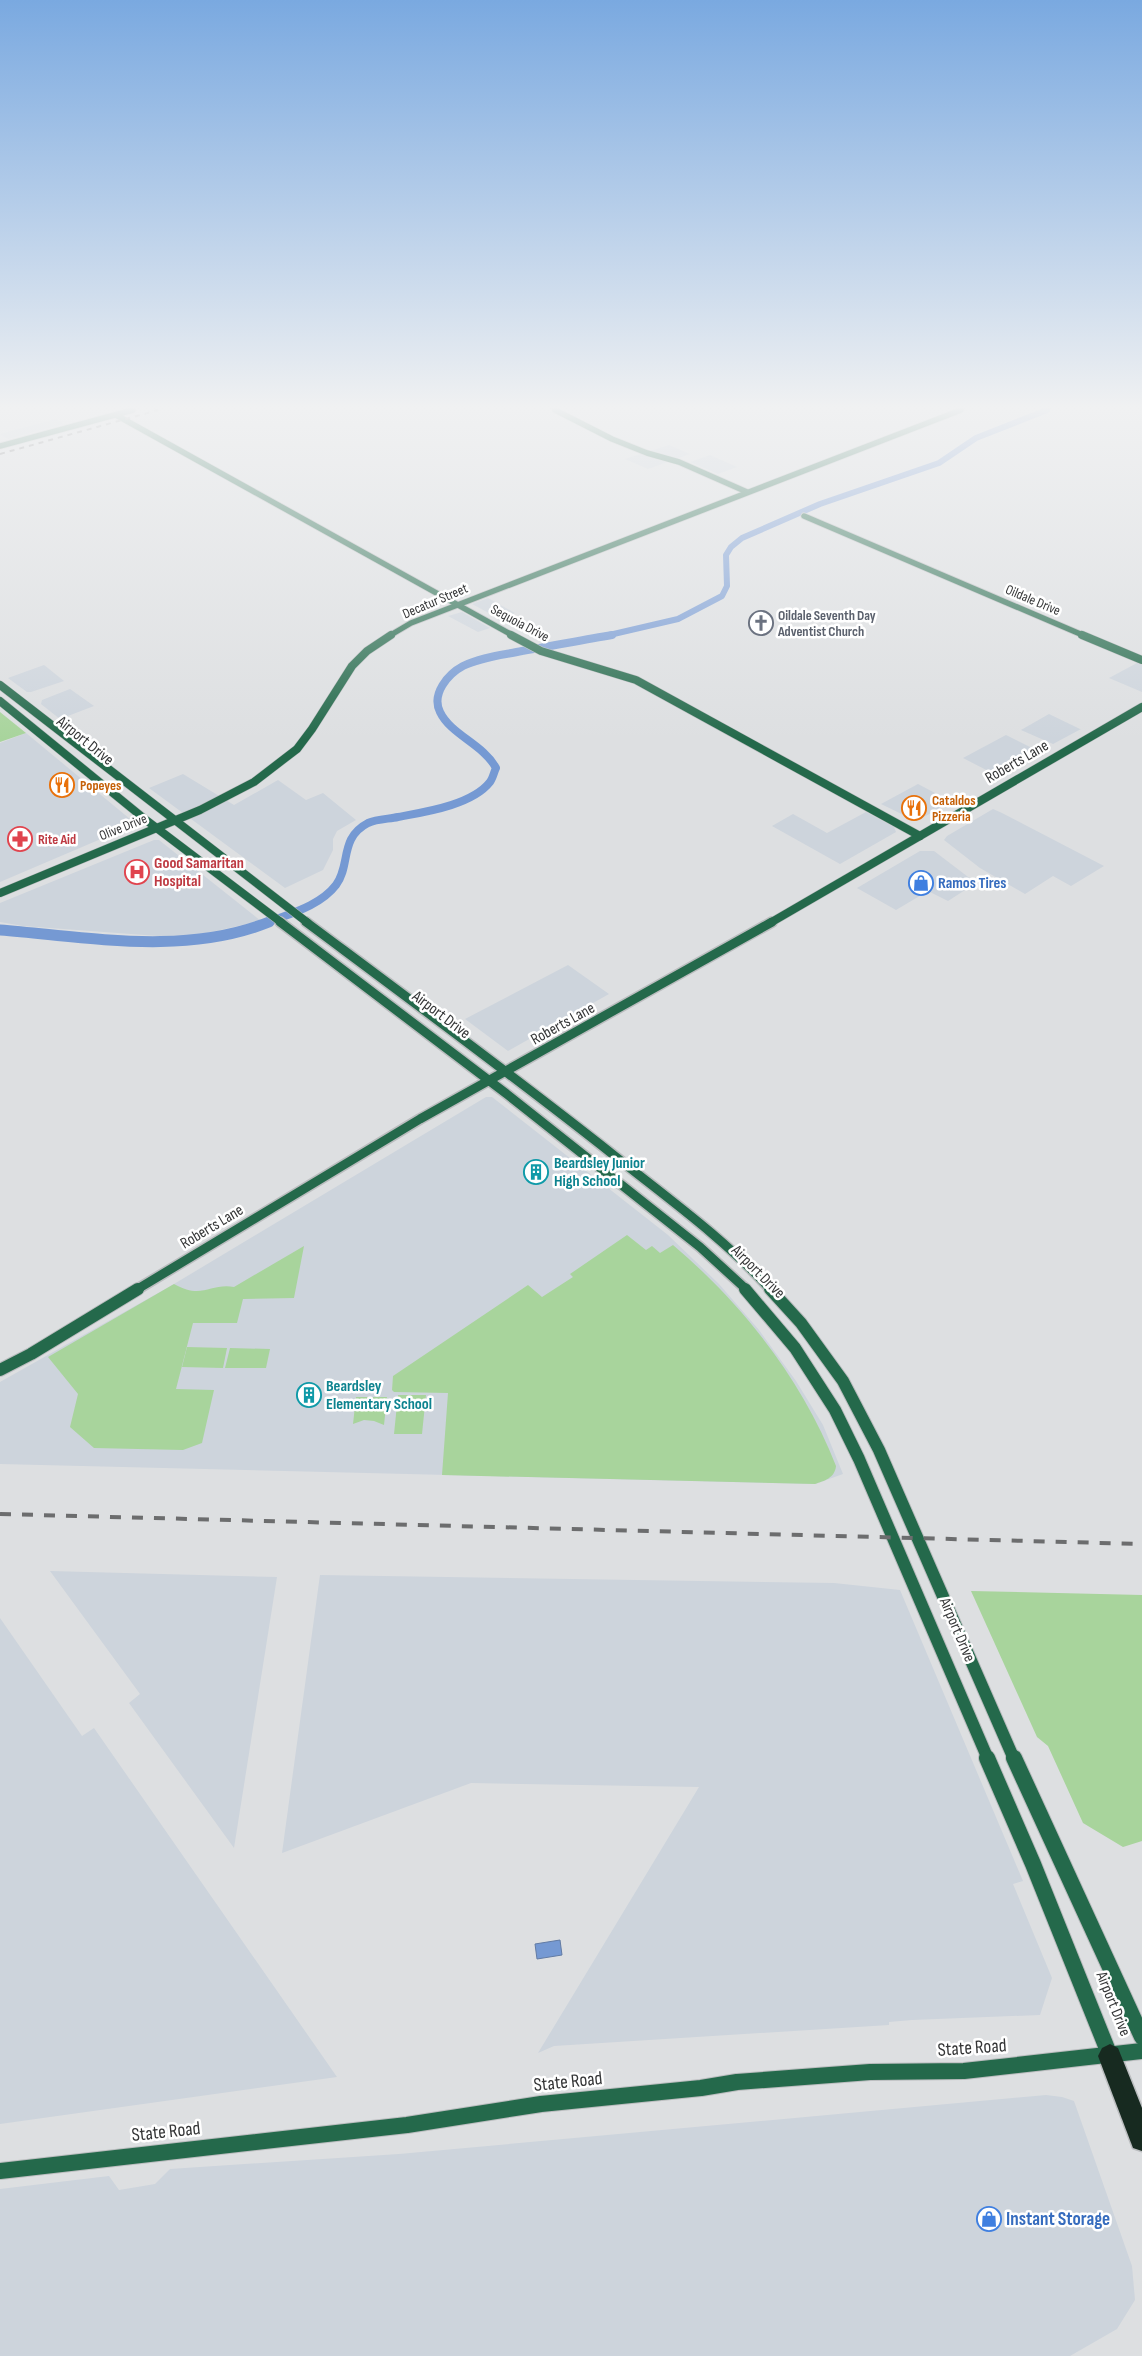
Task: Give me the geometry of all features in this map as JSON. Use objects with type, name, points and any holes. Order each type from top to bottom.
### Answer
[{"type":"highway","name":"Airport Drive","points":[[1110,2056],[1142,2139]]},
{"type":"main road","name":"Sequoia Drive","points":[[306,520],[541,650],[636,680],[920,836]]},
{"type":"main road","name":"Decatur Street","points":[[173,821],[238,792],[273,770],[310,734],[339,684],[362,656],[396,632],[458,604],[676,520]]},
{"type":"main road","name":"Oildale Drive","points":[[813,520],[1142,660]]},
{"type":"main road","name":"Airport Drive","points":[[0,685],[287,908],[508,1072],[735,1253],[790,1309],[834,1368],[857,1405],[879,1450],[1000,1728],[1142,2037]]},
{"type":"main road","name":"Airport Drive","points":[[0,701],[157,828],[491,1081],[717,1262],[775,1322],[816,1377],[835,1410],[868,1480],[1033,1864],[1110,2056]]},
{"type":"main road","name":"Roberts Lane","points":[[0,1370],[39,1349],[420,1120],[686,972],[1142,707]]},
{"type":"main road","name":"Olive Drive","points":[[0,893],[173,821]]},
{"type":"main road","name":"State Road","points":[[0,2171],[407,2125],[541,2104],[701,2088],[737,2082],[870,2072],[964,2071],[1142,2051]]},
{"type":"shaded area","points":[[488,598],[515,613],[500,619],[472,604]]},
{"type":"shaded area","points":[[462,612],[490,628],[478,632],[448,616]]},
{"type":"shaded area","points":[[1137,663],[1142,665],[1142,692],[1109,678]]},
{"type":"shaded area","points":[[44,665],[64,681],[27,692],[8,678]]},
{"type":"shaded area","points":[[70,689],[94,706],[60,719],[41,704],[42,700]]},
{"type":"shaded area","points":[[1049,714],[1081,729],[1053,744],[1021,730]]},
{"type":"shaded area","points":[[26,733],[136,824],[0,882],[0,743]]},
{"type":"shaded area","points":[[1006,735],[1034,749],[1036,753],[998,776],[963,758]]},
{"type":"shaded area","points":[[183,774],[234,805],[278,780],[306,800],[323,793],[356,820],[337,831],[333,839],[333,850],[323,870],[285,888],[149,788]]},
{"type":"shaded area","points":[[918,784],[952,802],[916,821],[881,804]]},
{"type":"shaded area","points":[[993,809],[1104,866],[1071,886],[1053,876],[1025,894],[980,868],[944,840],[947,836]]},
{"type":"shaded area","points":[[866,812],[894,827],[896,832],[840,864],[772,826],[793,814],[827,833]]},
{"type":"shaded area","name":"Good Samaritan Hospital","points":[[154,840],[159,840],[261,921],[185,938],[23,926],[0,922],[0,903]]},
{"type":"shaded area","points":[[920,851],[934,851],[976,883],[948,901],[928,891],[896,910],[857,888]]},
{"type":"shaded area","points":[[568,965],[609,994],[508,1051],[465,1019]]},
{"type":"shaded area","points":[[486,1097],[492,1097],[668,1235],[719,1284],[759,1330],[796,1381],[823,1425],[843,1474],[815,1484],[0,1464],[0,1382],[174,1284]]},
{"type":"shaded area","points":[[50,1571],[277,1577],[234,1848],[129,1703],[140,1694]]},
{"type":"shaded area","points":[[320,1575],[834,1583],[900,1590],[1023,1881],[1013,1884],[1052,1978],[1040,2015],[912,2020],[889,2022],[889,2025],[554,2046],[538,2053],[699,1787],[471,1783],[282,1853]]},
{"type":"shaded area","points":[[0,1618],[82,1736],[94,1728],[337,2077],[0,2124]]},
{"type":"shaded area","points":[[1046,2095],[1074,2101],[1132,2266],[1135,2300],[1117,2329],[1070,2356],[0,2356],[0,2189],[109,2176],[119,2190],[155,2184],[170,2169],[399,2154]]},
{"type":"green space","points":[[0,712],[26,733],[0,742]]},
{"type":"green space","points":[[627,1235],[646,1250],[652,1246],[660,1253],[673,1245],[699,1268],[747,1318],[788,1374],[806,1404],[836,1466],[831,1476],[815,1484],[442,1475],[448,1393],[394,1392],[392,1390],[393,1376],[528,1285],[542,1297],[573,1277],[570,1274]]},
{"type":"green space","points":[[304,1246],[294,1298],[243,1299],[237,1323],[193,1323],[176,1389],[214,1390],[202,1443],[183,1450],[94,1448],[70,1427],[78,1394],[48,1357],[174,1284],[192,1291],[226,1286],[234,1287]]},
{"type":"green space","points":[[187,1347],[227,1348],[223,1368],[182,1367]]},
{"type":"green space","points":[[230,1348],[270,1349],[266,1368],[225,1368]]},
{"type":"green space","points":[[398,1395],[426,1395],[422,1434],[394,1434]]},
{"type":"green space","points":[[356,1397],[387,1397],[384,1425],[364,1420],[353,1424]]},
{"type":"green space","points":[[971,1591],[1142,1595],[1142,1841],[1123,1847],[1083,1823],[1048,1746],[1037,1737]]},
{"type":"water","points":[[560,1940],[562,1955],[537,1959],[535,1944]]},
{"type":"waterway","points":[[605,636],[678,619],[722,596],[727,586],[726,555],[731,547],[742,538],[783,520]]},
{"type":"waterway","points":[[267,923],[322,899],[336,885],[340,877],[353,836],[368,823],[421,813],[460,802],[482,790],[490,782],[496,768],[483,752],[452,727],[440,712],[438,705],[439,692],[442,685],[452,674],[463,666],[485,658],[612,635]]},
{"type":"waterway","points":[[0,930],[102,940],[170,941],[204,939],[237,932],[267,923]]},
{"type":"railway","points":[[0,1514],[1142,1544]]},
{"type":"place","name":"Oildale Seventh Day Adventist Church","points":[[761,623]]},
{"type":"place","name":"Popeyes","points":[[62,785]]},
{"type":"place","name":"Cataldos Pizzeria","points":[[914,808]]},
{"type":"place","name":"Rite Aid","points":[[20,839]]},
{"type":"place","name":"Good Samaritan Hospital","points":[[137,872]]},
{"type":"place","name":"Ramos Tires","points":[[921,883]]},
{"type":"place","name":"Beardsley Junior High School","points":[[536,1172]]},
{"type":"place","name":"Beardsley Elementary School","points":[[309,1395]]},
{"type":"place","name":"Instant Storage","points":[[989,2219]]}]
